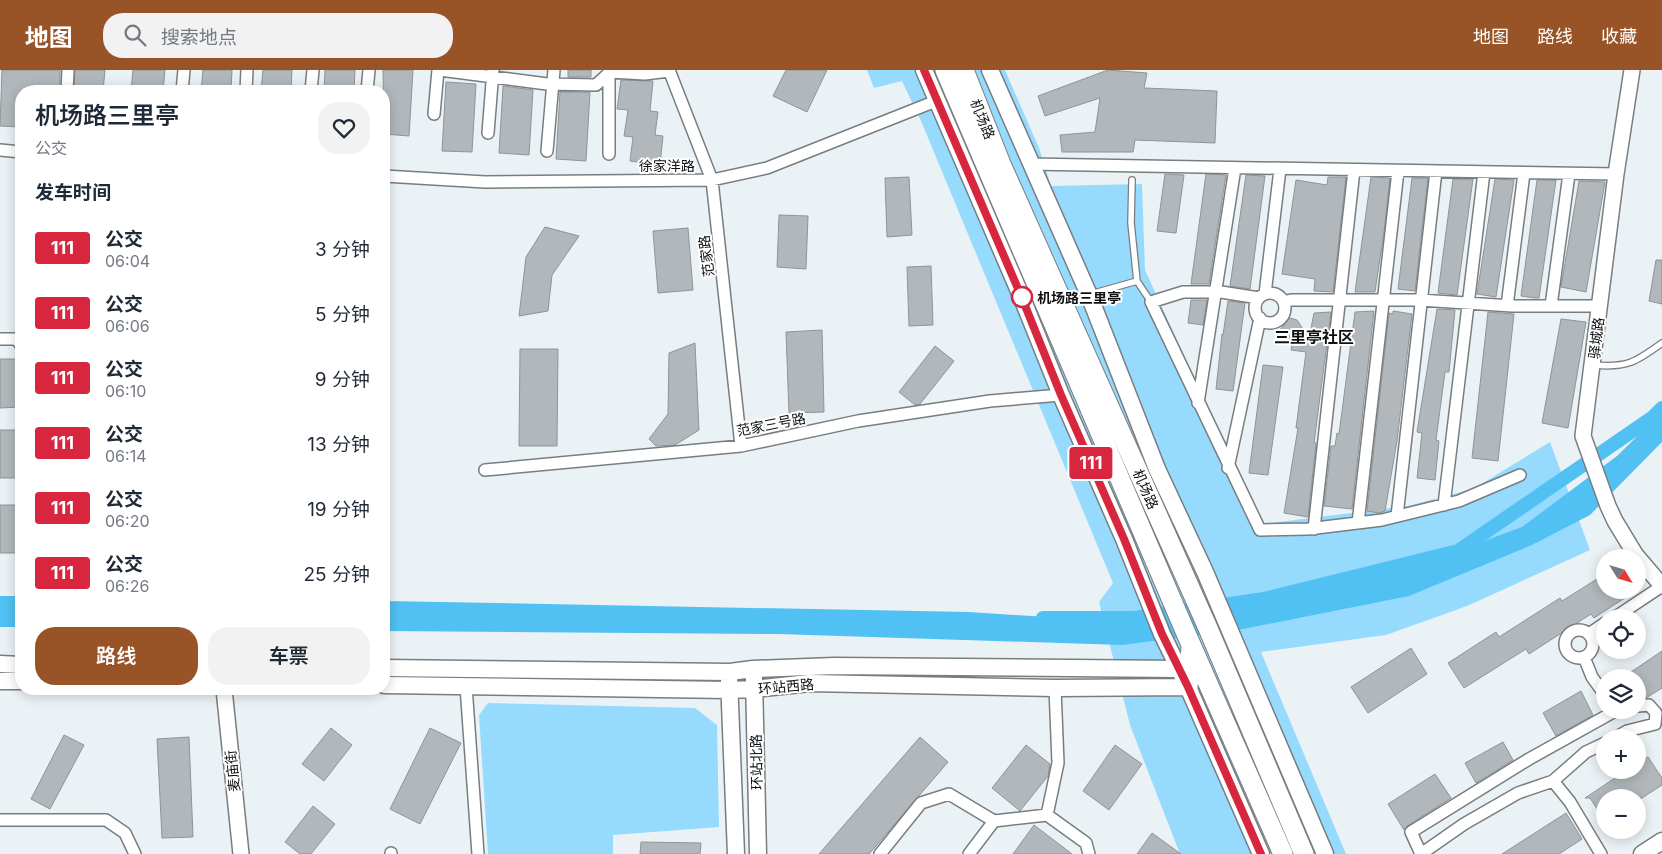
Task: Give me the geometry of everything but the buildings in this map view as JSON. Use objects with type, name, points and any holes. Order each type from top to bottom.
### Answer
[{"type":"main road","points":[[924,70],[1022,298],[1162,634],[1188,687],[1261,854]]},
{"type":"main road","name":"机场路","points":[[946,70],[1188,638],[1283,854]]},
{"type":"main road","name":"机场路","points":[[964,70],[1001,164],[1207,626],[1304,854]]},
{"type":"main road","name":"机场路","points":[[990,70],[1089,295],[1157,469],[1206,572],[1226,624],[1325,854]]},
{"type":"main road","points":[[1188,638],[1188,687]]},
{"type":"main road","points":[[0,664],[15,665]]},
{"type":"main road","name":"环站西路","points":[[390,668],[730,672],[753,669],[834,666],[1179,669]]},
{"type":"main road","name":"环站北路","points":[[753,669],[758,854]]},
{"type":"main road","name":"环站北路","points":[[730,672],[728,690],[736,854]]},
{"type":"main road","points":[[0,681],[15,681]]},
{"type":"main road","name":"环站西路","points":[[390,685],[728,690],[810,683],[1055,688],[1188,687]]},
{"type":"main road","points":[[1642,854],[1662,841]]},
{"type":"street","points":[[67,85],[68,70]]},
{"type":"street","points":[[183,85],[184,70]]},
{"type":"street","points":[[247,85],[248,70]]},
{"type":"street","points":[[312,85],[313,70]]},
{"type":"street","points":[[368,85],[369,70]]},
{"type":"street","points":[[434,114],[439,70],[493,74],[553,84],[596,85],[610,71],[645,74],[669,71]]},
{"type":"street","points":[[547,151],[554,70]]},
{"type":"street","name":"驿城路","points":[[1632,70],[1616,174],[1583,436],[1608,506],[1635,554],[1662,586]]},
{"type":"street","points":[[609,154],[610,71]]},
{"type":"street","name":"范家路","points":[[669,71],[712,180],[741,446]]},
{"type":"street","points":[[488,133],[493,74]]},
{"type":"street","name":"徐家洋路","points":[[390,176],[485,182],[712,180],[767,168],[936,101]]},
{"type":"street","points":[[0,150],[15,151]]},
{"type":"street","points":[[1030,164],[1616,174]]},
{"type":"street","points":[[1198,403],[1235,168]]},
{"type":"street","points":[[1280,168],[1262,296],[1255,309],[1260,318],[1269,323],[1279,320],[1285,312],[1284,302],[1278,295],[1262,296],[1215,292],[1183,292],[1151,302],[1228,468],[1260,530],[1314,528],[1396,516],[1459,501],[1520,475]]},
{"type":"street","points":[[1314,528],[1354,170]]},
{"type":"street","points":[[1358,523],[1398,171]]},
{"type":"street","points":[[1396,516],[1436,171]]},
{"type":"street","points":[[1444,505],[1484,172]]},
{"type":"street","points":[[1508,306],[1524,173]]},
{"type":"street","points":[[1551,306],[1569,174]]},
{"type":"street","points":[[1284,302],[1291,300],[1420,300],[1508,306],[1600,306]]},
{"type":"street","points":[[1228,468],[1260,318]]},
{"type":"street","points":[[0,339],[15,339]]},
{"type":"street","name":"范家三号路","points":[[485,470],[741,446],[858,421],[990,401],[1061,395]]},
{"type":"street","points":[[1628,609],[1662,586]]},
{"type":"street","points":[[1584,657],[1571,655],[1565,643],[1572,632],[1581,630],[1589,634]]},
{"type":"street","points":[[1589,634],[1596,630]]},
{"type":"street","points":[[1584,657],[1592,647],[1589,634]]},
{"type":"street","points":[[1584,657],[1596,683]]},
{"type":"street","points":[[466,686],[478,854]]},
{"type":"street","points":[[1047,815],[1058,763],[1055,688]]},
{"type":"street","name":"麦庙街","points":[[225,695],[241,854]]},
{"type":"street","points":[[1635,729],[1655,724],[1656,713],[1649,705],[1646,705]]},
{"type":"street","points":[[1596,747],[1586,752],[1553,781],[1518,793],[1464,824],[1421,854],[1411,832],[1528,758],[1600,719]]},
{"type":"street","points":[[1553,781],[1570,802],[1601,854]]},
{"type":"street","points":[[880,854],[921,803],[949,794],[994,821],[1047,815],[1086,843],[1089,854]]},
{"type":"street","points":[[0,820],[106,820],[124,833],[135,854]]},
{"type":"street","points":[[969,854],[994,821]]},
{"type":"lane","points":[[1132,180],[1131,223],[1137,281],[1151,302]]},
{"type":"lane","points":[[1089,295],[1137,281]]},
{"type":"lane","points":[[1592,365],[1617,367],[1637,361],[1662,343]]},
{"type":"shaded area","points":[[867,70],[1005,70],[1039,148],[1051,186],[1142,184],[1145,270],[1261,524],[1408,506],[1473,489],[1550,442],[1590,550],[1467,606],[1386,635],[1261,652],[1346,854],[1180,854],[1130,725],[1099,602],[1113,583],[921,121],[902,81],[874,88]]},
{"type":"shaded area","points":[[1662,412],[1662,442],[1590,515],[1532,545],[1409,596],[1238,630],[1122,645],[778,634],[390,631],[390,601],[969,612],[1141,623],[1401,572],[1522,527],[1617,456]]},
{"type":"shaded area","points":[[0,596],[15,596],[15,627],[0,627]]},
{"type":"shaded area","points":[[488,703],[695,708],[717,725],[719,827],[613,835],[613,854],[488,854],[479,715]]},
{"type":"waterway","points":[[1043,618],[1134,618],[1264,599],[1458,551],[1653,417],[1662,408]]},
{"type":"bus line","name":"111","points":[[924,70],[1124,539],[1162,634],[1188,687],[1261,854]]},
{"type":"place","name":"机场路三里亭","points":[[1022,297]]},
{"type":"district","name":"三里亭社区","points":[[1314,337]]}]
